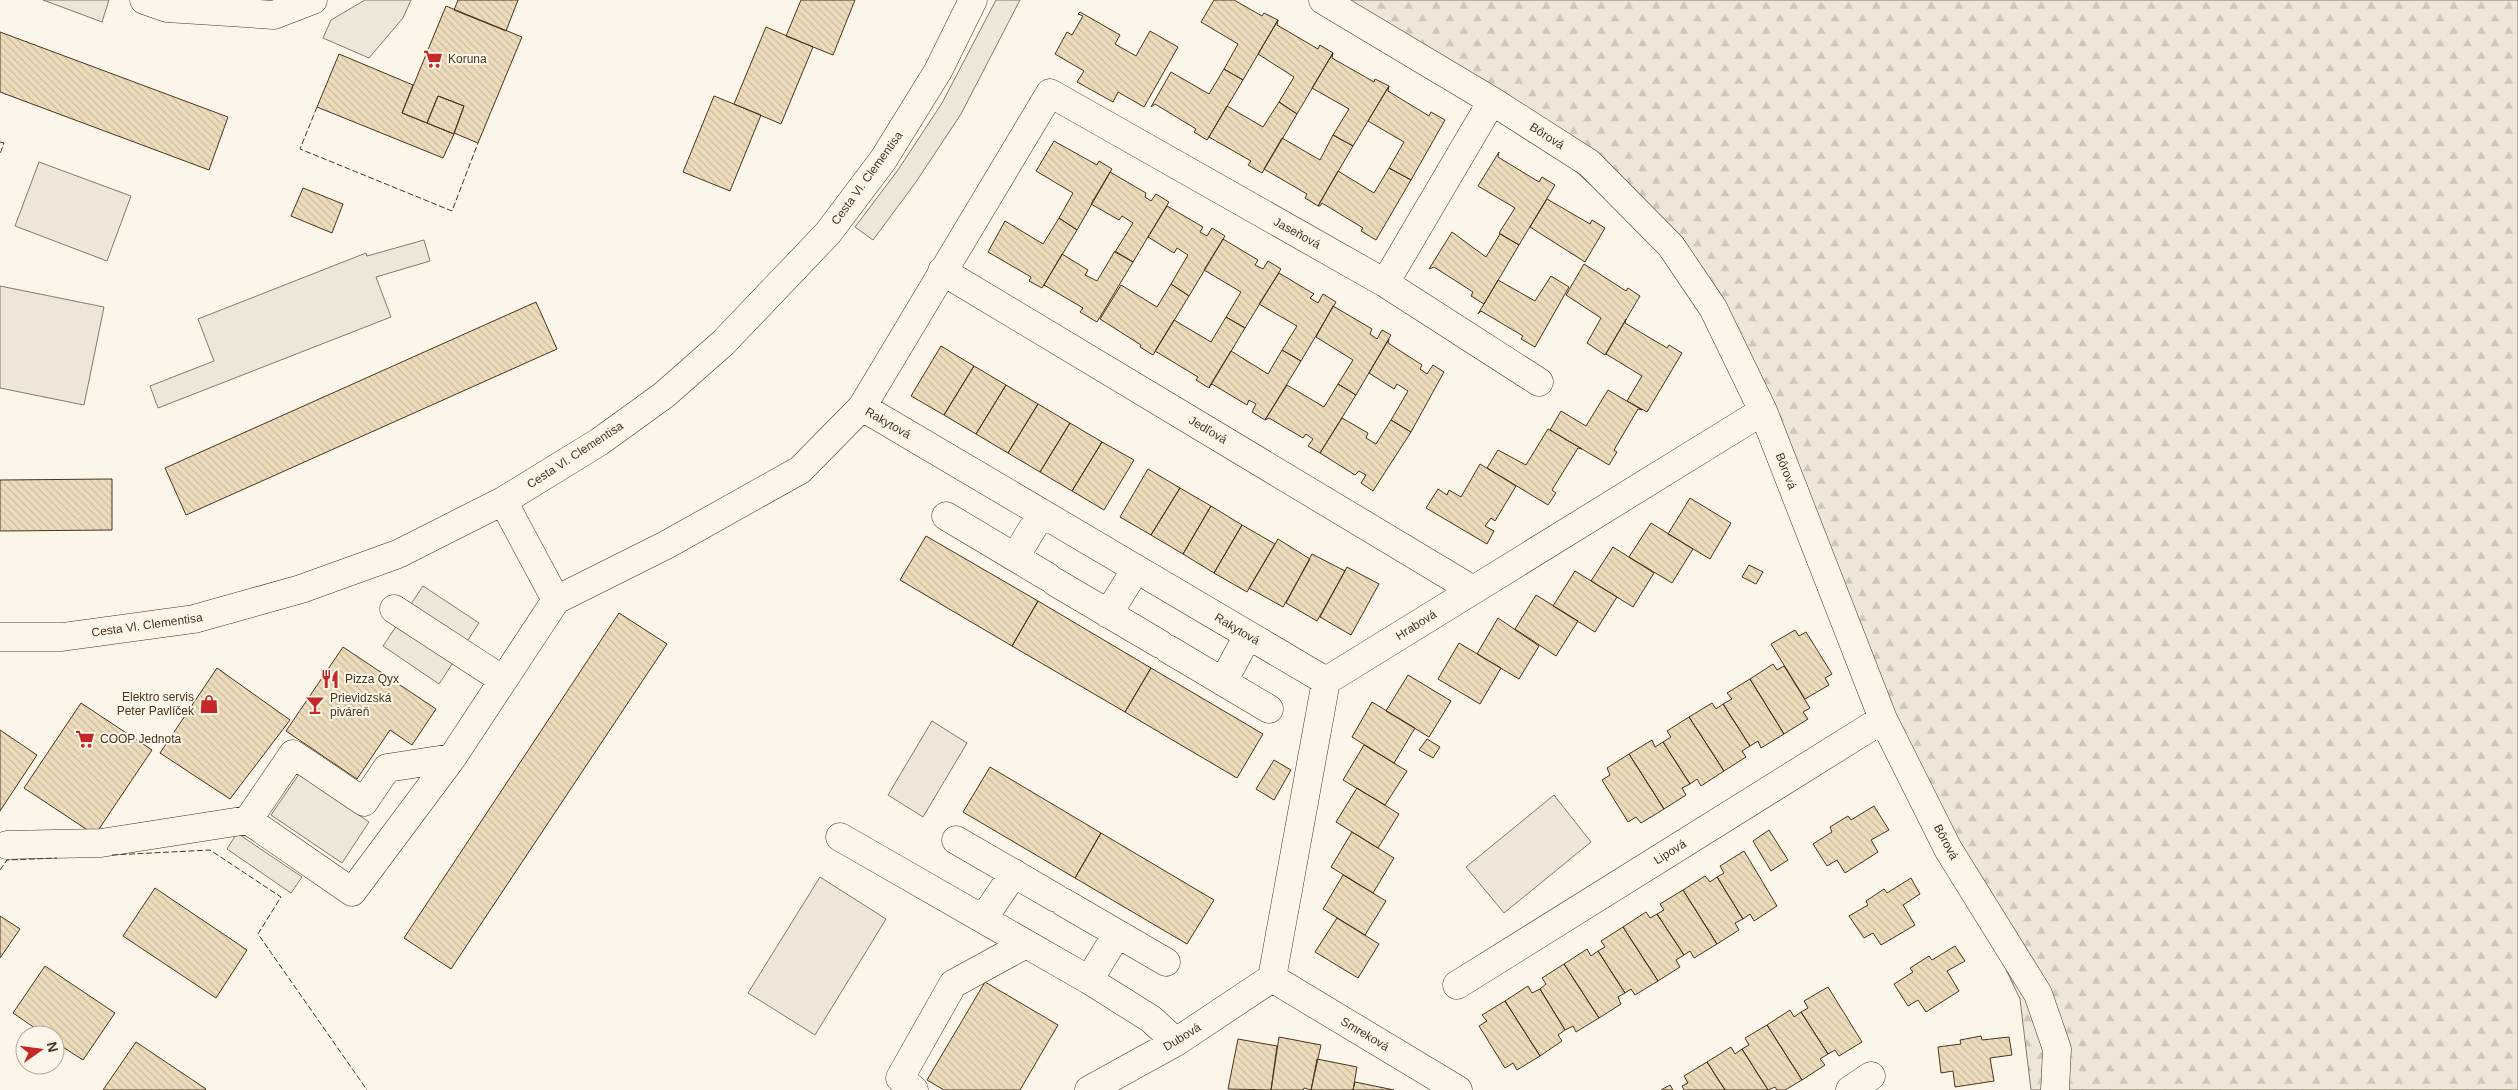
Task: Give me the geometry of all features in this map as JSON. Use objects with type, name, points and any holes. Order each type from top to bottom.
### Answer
[{"type":"street","points":[[144,0],[167,8],[274,15],[313,0]]},
{"type":"street","name":"Cesta Vl. Clementisa","points":[[0,638],[62,637],[194,619],[301,589],[398,554],[503,501],[599,442],[664,395],[723,343],[828,233],[883,160],[938,71],[973,0]]},
{"type":"street","name":"Bôrová","points":[[1323,0],[1492,101],[1589,162],[1671,246],[1713,308],[1762,412],[1883,719],[1948,849],[2038,994],[2056,1049],[2054,1090]]},
{"type":"street","name":"Jaseňová","points":[[942,271],[1050,94],[1385,283],[1538,382]]},
{"type":"street","points":[[1385,283],[1492,101]]},
{"type":"street","points":[[862,407],[942,271]]},
{"type":"street","name":"Jedľová","points":[[942,271],[1473,590]]},
{"type":"street","name":"Rakytová","points":[[556,600],[666,544],[800,470],[862,407],[1326,681]]},
{"type":"street","name":"Hrabová","points":[[1326,681],[1762,412]]},
{"type":"street","points":[[7,845],[101,843],[248,820],[352,892],[452,758],[556,600],[503,501]]},
{"type":"street","points":[[1015,557],[1042,513]]},
{"type":"street","points":[[946,516],[1269,709]]},
{"type":"street","points":[[1108,614],[1136,569]]},
{"type":"street","points":[[394,609],[503,680]]},
{"type":"street","points":[[1223,682],[1248,636]]},
{"type":"street","points":[[1272,978],[1326,681]]},
{"type":"street","name":"Lipová","points":[[1456,985],[1883,719]]},
{"type":"street","points":[[248,820],[293,754],[364,802],[386,768],[452,758]]},
{"type":"street","points":[[840,837],[1089,980],[1152,1019],[1176,1042]]},
{"type":"street","points":[[956,840],[1166,962]]},
{"type":"street","points":[[984,919],[1014,873]]},
{"type":"street","points":[[1089,980],[1117,934]]},
{"type":"street","points":[[914,1090],[900,1078],[953,984],[1026,944]]},
{"type":"street","name":"Dubová","points":[[1089,1090],[1176,1042],[1272,978]]},
{"type":"street","name":"Smreková","points":[[1272,978],[1458,1090]]},
{"type":"green space","points":[[1315,0],[2518,0],[2518,1090],[2031,1090],[2020,999],[1893,732],[1700,284],[1528,128]]},
{"type":"green space","points":[[39,162],[131,196],[107,261],[15,226]]},
{"type":"green space","points":[[0,286],[104,307],[84,405],[0,388]]},
{"type":"green space","points":[[932,721],[967,743],[923,817],[888,795]]},
{"type":"green space","points":[[1554,795],[1591,842],[1504,913],[1466,867]]},
{"type":"green space","points":[[820,877],[886,919],[815,1035],[748,993]]},
{"type":"shaded area","points":[[43,0],[109,0],[102,22]]},
{"type":"shaded area","points":[[365,0],[411,0],[403,18],[369,58],[323,38],[331,20]]},
{"type":"shaded area","points":[[996,0],[1020,0],[961,114],[916,182],[873,240],[855,227],[898,170],[942,103]]},
{"type":"shaded area","points":[[424,240],[430,261],[376,277],[391,317],[158,408],[150,386],[214,361],[198,319],[366,253],[367,256]]},
{"type":"shaded area","points":[[423,586],[479,623],[439,684],[383,646]]},
{"type":"shaded area","points":[[299,774],[369,822],[342,863],[271,815]]},
{"type":"shaded area","points":[[237,833],[302,877],[291,893],[227,849]]},
{"type":"building","points":[[458,0],[518,0],[506,31],[454,10]]},
{"type":"building","points":[[801,0],[855,0],[833,55],[786,36]]},
{"type":"building","points":[[1214,0],[1234,0],[1262,16],[1264,13],[1278,20],[1243,80],[1224,69],[1238,44],[1201,22]]},
{"type":"building","points":[[446,6],[522,37],[478,143],[454,133],[464,106],[438,96],[427,123],[402,113]]},
{"type":"building","points":[[1080,12],[1120,35],[1115,44],[1136,56],[1150,31],[1178,47],[1144,107],[1118,92],[1113,102],[1077,82],[1084,71],[1055,54],[1067,32],[1072,35],[1083,16],[1078,14]]},
{"type":"building","points":[[1278,20],[1277,25],[1318,49],[1320,45],[1333,53],[1297,114],[1279,102],[1294,77],[1258,54]]},
{"type":"building","points":[[766,27],[813,47],[781,124],[734,104]]},
{"type":"building","points":[[0,32],[228,117],[209,170],[0,92]]},
{"type":"building","points":[[1333,53],[1332,58],[1374,82],[1375,79],[1389,86],[1353,146],[1333,135],[1349,109],[1312,88]]},
{"type":"building","points":[[339,54],[413,85],[402,113],[454,134],[443,158],[317,107]]},
{"type":"building","points":[[1224,69],[1243,80],[1207,140],[1194,132],[1196,129],[1155,104],[1151,107],[1171,72],[1209,94]]},
{"type":"building","points":[[1389,86],[1388,91],[1429,116],[1431,112],[1445,120],[1411,180],[1389,168],[1404,142],[1368,121]]},
{"type":"building","points":[[438,96],[464,106],[454,134],[427,123]]},
{"type":"building","points":[[714,96],[761,115],[730,191],[683,172]]},
{"type":"building","points":[[1279,102],[1297,114],[1262,173],[1248,165],[1251,161],[1209,137],[1227,106],[1263,127]]},
{"type":"building","points":[[1333,135],[1353,146],[1318,206],[1305,198],[1307,194],[1264,169],[1282,138],[1320,160]]},
{"type":"building","points":[[1054,141],[1097,165],[1099,161],[1112,169],[1077,230],[1059,218],[1073,193],[1036,171]]},
{"type":"building","points":[[1499,152],[1498,157],[1539,182],[1542,177],[1555,185],[1519,245],[1499,233],[1515,208],[1478,186]]},
{"type":"building","points":[[1389,168],[1411,180],[1376,240],[1361,231],[1363,228],[1322,203],[1318,206],[1338,171],[1374,193]]},
{"type":"building","points":[[1110,172],[1146,193],[1145,197],[1151,201],[1156,194],[1169,202],[1133,262],[1115,252],[1133,223],[1122,216],[1119,220],[1091,204]]},
{"type":"building","points":[[303,188],[343,204],[332,233],[291,216]]},
{"type":"building","points":[[1547,199],[1590,224],[1592,220],[1605,228],[1585,262],[1530,227]]},
{"type":"building","points":[[1167,206],[1203,227],[1200,232],[1207,236],[1212,228],[1225,236],[1189,296],[1171,284],[1188,255],[1177,248],[1174,253],[1148,237]]},
{"type":"building","points":[[1059,218],[1077,230],[1042,288],[1029,281],[1031,277],[988,252],[1005,221],[1043,244]]},
{"type":"building","points":[[1452,232],[1486,257],[1500,234],[1519,245],[1484,304],[1471,296],[1473,292],[1434,267],[1429,269]]},
{"type":"building","points":[[1223,239],[1258,260],[1255,265],[1263,269],[1268,261],[1281,269],[1245,328],[1226,317],[1241,292],[1204,270]]},
{"type":"building","points":[[1115,251],[1133,262],[1097,322],[1080,312],[1083,308],[1044,285],[1062,254],[1088,270],[1085,275],[1097,281]]},
{"type":"building","points":[[1584,264],[1626,291],[1628,288],[1640,296],[1605,355],[1587,343],[1601,318],[1566,295]]},
{"type":"building","points":[[1279,273],[1314,294],[1310,298],[1318,303],[1323,294],[1336,302],[1301,361],[1282,350],[1297,326],[1259,304]]},
{"type":"building","points":[[1551,276],[1569,287],[1535,347],[1521,339],[1523,336],[1481,311],[1478,314],[1498,280],[1535,301]]},
{"type":"building","points":[[1171,284],[1189,296],[1153,355],[1140,347],[1141,345],[1100,319],[1121,285],[1157,307]]},
{"type":"building","points":[[536,302],[557,349],[186,515],[165,468]]},
{"type":"building","points":[[1333,306],[1372,329],[1370,334],[1377,339],[1382,330],[1391,335],[1356,395],[1338,384],[1353,360],[1316,337]]},
{"type":"building","points":[[1226,317],[1245,328],[1209,388],[1196,380],[1198,377],[1155,351],[1174,320],[1211,342]]},
{"type":"building","points":[[1626,319],[1625,323],[1667,348],[1669,345],[1682,353],[1647,412],[1627,401],[1642,376],[1606,354]]},
{"type":"building","points":[[1389,339],[1388,343],[1422,365],[1420,369],[1427,374],[1433,365],[1444,372],[1411,432],[1391,420],[1408,391],[1397,384],[1394,389],[1369,373]]},
{"type":"building","points":[[941,346],[974,366],[944,415],[911,396]]},
{"type":"building","points":[[1282,350],[1301,361],[1265,420],[1252,412],[1256,404],[1249,400],[1247,405],[1212,384],[1209,387],[1231,351],[1268,374]]},
{"type":"building","points":[[974,366],[1006,385],[976,434],[944,415]]},
{"type":"building","points":[[1338,384],[1356,395],[1320,453],[1308,446],[1313,439],[1306,434],[1303,438],[1269,418],[1265,420],[1287,385],[1324,407]]},
{"type":"building","points":[[1006,385],[1038,404],[1008,453],[976,434]]},
{"type":"building","points":[[1608,390],[1642,410],[1638,409],[1614,450],[1617,452],[1609,465],[1550,430],[1561,411],[1586,426]]},
{"type":"building","points":[[1038,404],[1070,423],[1040,472],[1008,453]]},
{"type":"building","points":[[1342,418],[1368,433],[1366,438],[1376,444],[1391,420],[1411,432],[1373,491],[1361,483],[1366,475],[1359,471],[1355,475],[1320,453]]},
{"type":"building","points":[[1070,423],[1102,442],[1072,491],[1040,472]]},
{"type":"building","points":[[1548,429],[1582,449],[1578,448],[1552,490],[1556,493],[1548,505],[1487,468],[1498,450],[1526,465]]},
{"type":"building","points":[[1102,442],[1134,460],[1104,510],[1072,491]]},
{"type":"building","points":[[1480,464],[1516,486],[1495,521],[1491,518],[1485,526],[1494,531],[1487,544],[1426,508],[1438,489],[1447,495],[1449,490],[1461,497]]},
{"type":"building","points":[[1148,469],[1180,488],[1151,535],[1120,517]]},
{"type":"building","points":[[112,479],[112,530],[0,531],[0,480]]},
{"type":"building","points":[[1180,488],[1211,506],[1183,554],[1151,535]]},
{"type":"building","points":[[1690,498],[1731,523],[1710,559],[1668,534]]},
{"type":"building","points":[[1211,506],[1242,525],[1214,573],[1183,554]]},
{"type":"building","points":[[1651,523],[1693,549],[1672,583],[1629,557]]},
{"type":"building","points":[[1242,525],[1275,544],[1247,592],[1214,573]]},
{"type":"building","points":[[926,536],[1038,601],[1012,646],[900,580]]},
{"type":"building","points":[[1278,539],[1310,559],[1283,607],[1249,588]]},
{"type":"building","points":[[1613,547],[1654,573],[1633,607],[1591,581]]},
{"type":"building","points":[[1312,554],[1345,571],[1317,621],[1286,603]]},
{"type":"building","points":[[1749,565],[1763,572],[1756,584],[1742,577]]},
{"type":"building","points":[[1347,567],[1379,584],[1351,635],[1320,617]]},
{"type":"building","points":[[1575,571],[1617,597],[1595,632],[1553,606]]},
{"type":"building","points":[[1536,595],[1578,621],[1556,656],[1515,629]]},
{"type":"building","points":[[1038,601],[1151,668],[1125,712],[1012,646]]},
{"type":"building","points":[[619,613],[667,644],[451,969],[404,938]]},
{"type":"building","points":[[1498,618],[1539,646],[1519,679],[1477,654]]},
{"type":"building","points":[[1795,630],[1799,636],[1806,632],[1832,674],[1825,678],[1829,685],[1805,699],[1771,644]]},
{"type":"building","points":[[1459,643],[1501,668],[1480,704],[1438,679]]},
{"type":"building","points":[[343,647],[436,709],[412,745],[390,730],[357,779],[286,731]]},
{"type":"building","points":[[1773,664],[1777,670],[1784,666],[1810,708],[1803,712],[1808,719],[1784,734],[1750,679]]},
{"type":"building","points":[[217,668],[290,720],[230,799],[160,753]]},
{"type":"building","points":[[1151,668],[1263,734],[1237,778],[1125,712]]},
{"type":"building","points":[[1408,675],[1451,701],[1429,737],[1386,711]]},
{"type":"building","points":[[1750,679],[1784,734],[1761,748],[1758,741],[1750,746],[1723,704],[1732,699],[1727,693]]},
{"type":"building","points":[[1372,702],[1415,728],[1394,763],[1352,737]]},
{"type":"building","points":[[81,703],[152,750],[95,835],[24,788]]},
{"type":"building","points":[[1712,703],[1716,709],[1723,704],[1750,746],[1742,751],[1746,757],[1724,771],[1689,717]]},
{"type":"building","points":[[1689,717],[1724,771],[1701,786],[1697,779],[1690,784],[1663,742],[1671,737],[1667,731]]},
{"type":"building","points":[[0,730],[37,755],[0,811]]},
{"type":"building","points":[[1427,739],[1440,747],[1433,758],[1419,750]]},
{"type":"building","points":[[1652,740],[1655,747],[1663,742],[1690,784],[1682,788],[1686,795],[1664,809],[1629,754]]},
{"type":"building","points":[[1364,745],[1407,771],[1385,805],[1343,780]]},
{"type":"building","points":[[1629,754],[1664,809],[1641,823],[1636,817],[1628,822],[1602,780],[1610,775],[1607,768]]},
{"type":"building","points":[[1274,760],[1291,770],[1274,800],[1256,789]]},
{"type":"building","points":[[990,767],[1101,833],[1075,878],[963,812]]},
{"type":"building","points":[[1357,788],[1399,814],[1378,848],[1336,822]]},
{"type":"building","points":[[1874,806],[1889,830],[1871,840],[1878,852],[1845,873],[1837,860],[1827,866],[1813,844],[1832,832],[1830,827],[1848,816],[1851,820]]},
{"type":"building","points":[[1769,830],[1788,860],[1771,871],[1753,841]]},
{"type":"building","points":[[1352,832],[1394,858],[1373,893],[1331,867]]},
{"type":"building","points":[[1101,833],[1214,900],[1187,944],[1075,878]]},
{"type":"building","points":[[1744,851],[1777,906],[1754,921],[1750,914],[1743,919],[1717,877],[1724,873],[1720,866]]},
{"type":"building","points":[[1343,875],[1386,901],[1365,935],[1323,909]]},
{"type":"building","points":[[1705,876],[1710,882],[1717,877],[1743,919],[1735,923],[1739,930],[1717,944],[1683,890]]},
{"type":"building","points":[[1911,878],[1920,894],[1903,905],[1915,925],[1881,945],[1873,933],[1864,938],[1849,916],[1868,905],[1866,901],[1884,889],[1887,893]]},
{"type":"building","points":[[155,888],[247,950],[216,998],[123,936]]},
{"type":"building","points":[[1683,890],[1717,944],[1694,958],[1690,951],[1684,955],[1657,914],[1664,910],[1660,904]]},
{"type":"building","points":[[1646,912],[1650,918],[1657,914],[1684,955],[1676,960],[1680,967],[1658,981],[1623,927]]},
{"type":"building","points":[[0,916],[20,929],[0,958]]},
{"type":"building","points":[[1337,918],[1379,944],[1358,978],[1315,952]]},
{"type":"building","points":[[1623,927],[1658,981],[1635,995],[1631,989],[1625,993],[1598,951],[1605,947],[1601,941]]},
{"type":"building","points":[[1955,946],[1965,961],[1947,971],[1959,991],[1926,1012],[1918,1000],[1908,1006],[1894,984],[1913,972],[1910,968],[1929,956],[1932,960]]},
{"type":"building","points":[[1587,949],[1591,956],[1598,951],[1625,993],[1618,997],[1621,1004],[1599,1018],[1564,964]]},
{"type":"building","points":[[1564,964],[1599,1018],[1576,1032],[1573,1026],[1565,1030],[1540,989],[1546,984],[1542,978]]},
{"type":"building","points":[[45,966],[115,1013],[83,1060],[65,1048],[65,1025],[30,1025],[13,1013]]},
{"type":"building","points":[[985,982],[1058,1025],[1020,1090],[944,1090],[927,1080]]},
{"type":"building","points":[[1528,986],[1532,993],[1540,989],[1565,1030],[1558,1035],[1562,1041],[1540,1056],[1505,1001]]},
{"type":"building","points":[[1828,987],[1862,1042],[1839,1056],[1835,1050],[1828,1054],[1801,1012],[1808,1008],[1804,1001]]},
{"type":"building","points":[[1505,1001],[1540,1056],[1517,1070],[1513,1063],[1505,1068],[1479,1026],[1487,1021],[1482,1015]]},
{"type":"building","points":[[1790,1010],[1794,1017],[1801,1012],[1828,1054],[1820,1059],[1825,1065],[1802,1080],[1767,1025]]},
{"type":"building","points":[[1767,1025],[1802,1080],[1785,1090],[1777,1090],[1775,1087],[1768,1090],[1742,1049],[1749,1045],[1745,1038]]},
{"type":"building","points":[[1981,1036],[1982,1040],[2009,1037],[2012,1055],[1990,1058],[1994,1081],[1955,1087],[1953,1071],[1941,1073],[1938,1047],[1961,1044],[1960,1040]]},
{"type":"building","points":[[1279,1037],[1321,1045],[1311,1090],[1304,1088],[1303,1090],[1271,1090]]},
{"type":"building","points":[[1238,1039],[1277,1046],[1271,1090],[1228,1089]]},
{"type":"building","points":[[136,1042],[206,1089],[103,1090]]},
{"type":"building","points":[[1731,1047],[1735,1054],[1742,1049],[1768,1090],[1725,1090],[1707,1062]]},
{"type":"building","points":[[1317,1059],[1357,1067],[1353,1090],[1311,1090]]},
{"type":"building","points":[[1707,1062],[1725,1090],[1684,1090],[1682,1086],[1688,1083],[1684,1076]]},
{"type":"building","points":[[1355,1082],[1394,1090],[1353,1090]]},
{"type":"building","points":[[1670,1085],[1673,1090],[1661,1090]]},
{"type":"fence","points":[[317,107],[300,149],[452,211],[478,143]]},
{"type":"fence","points":[[0,142],[4,143],[0,154]]},
{"type":"fence","points":[[112,855],[210,850],[281,897],[258,934],[367,1090]]},
{"type":"fence","points":[[0,870],[7,860],[57,858]]},
{"type":"place","name":"Koruna","points":[[433,59]]},
{"type":"place","name":"Pizza Qyx","points":[[330,679]]},
{"type":"place","name":"Elektro servis Peter Pavlíček","points":[[209,704]]},
{"type":"place","name":"Prievidzská piváreň","points":[[315,705]]},
{"type":"place","name":"COOP Jednota","points":[[85,739]]}]
